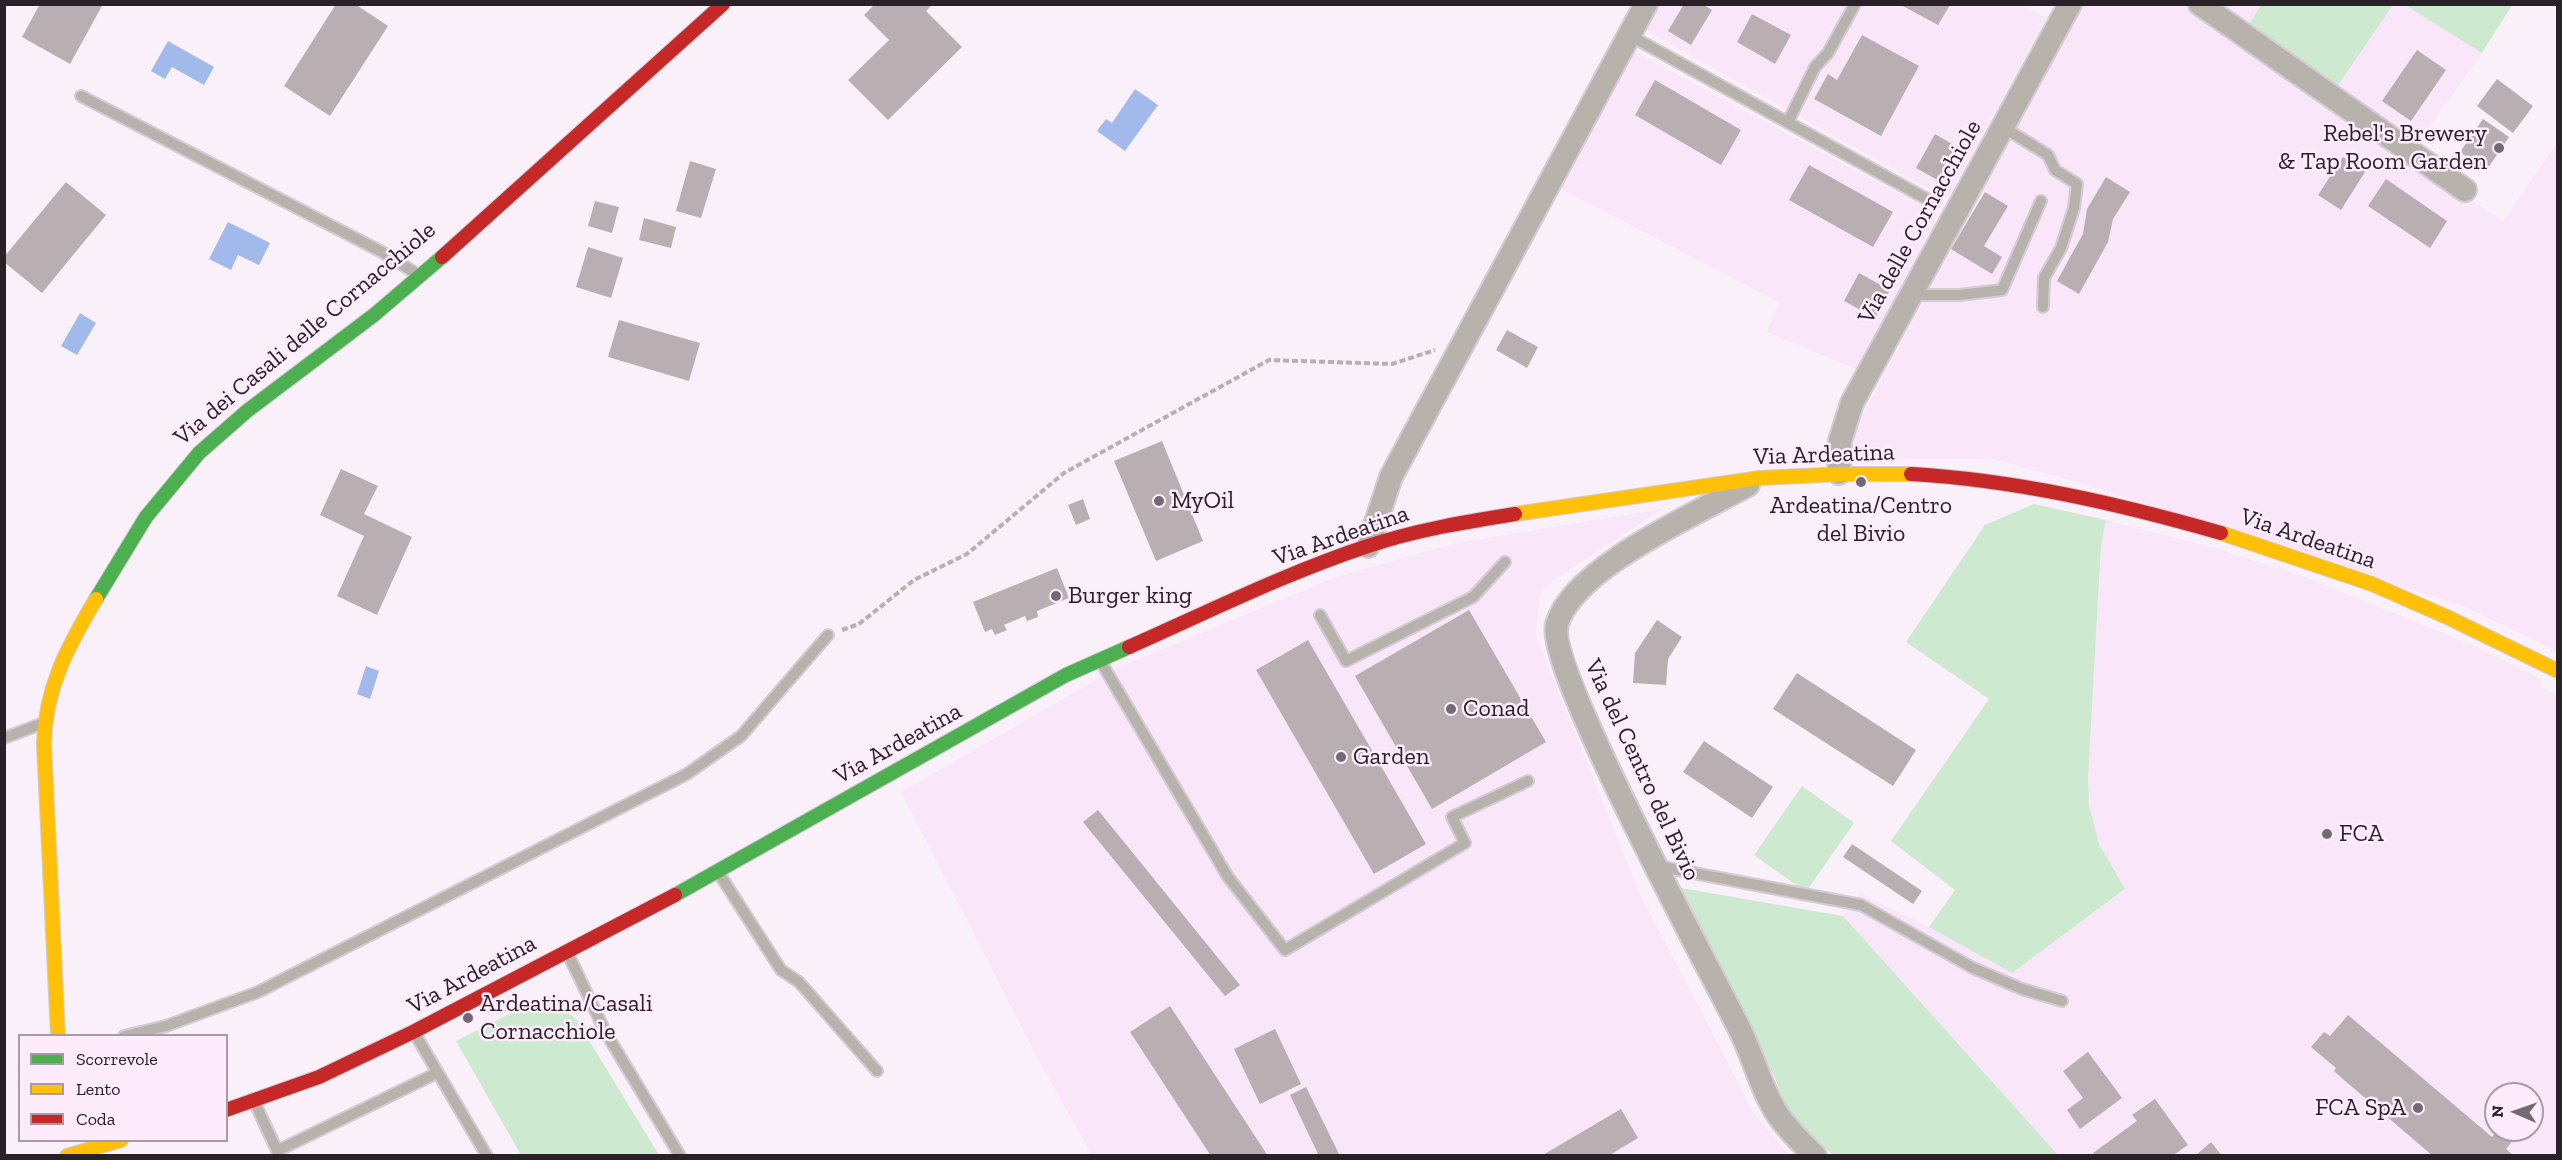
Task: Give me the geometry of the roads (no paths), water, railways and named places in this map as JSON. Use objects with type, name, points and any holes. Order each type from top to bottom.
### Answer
[{"type":"main road","name":"Via dei Casali delle Cornacchiole","points":[[58,1034],[44,723],[50,690],[65,652],[149,513],[179,475],[221,434],[372,317],[723,4]]},
{"type":"main road","name":"Via Ardeatina","points":[[228,1109],[320,1077],[413,1032],[718,872],[1099,659],[1290,576],[1368,546],[1424,530],[1486,518],[1760,478],[1839,473],[1930,475],[2021,486],[2193,525],[2272,548],[2413,601],[2558,671]]},
{"type":"main road","points":[[66,1155],[114,1142]]},
{"type":"street","points":[[1368,546],[1391,477],[1646,4]]},
{"type":"street","name":"Via delle Cornacchiole","points":[[1839,473],[1840,441],[1848,412],[2070,4]]},
{"type":"street","points":[[2200,4],[2465,189]]},
{"type":"street","name":"Via del Centro del Bivio","points":[[1760,478],[1634,545],[1586,585],[1571,601],[1557,624],[1557,645],[1570,687],[1656,866],[1741,1033],[1777,1114],[1815,1155]]},
{"type":"lane","points":[[1788,122],[1815,67],[1828,53],[1855,4]]},
{"type":"lane","points":[[1629,35],[1934,203]]},
{"type":"lane","points":[[81,96],[382,252],[419,276]]},
{"type":"lane","points":[[2003,127],[2048,155],[2055,170],[2077,184],[2074,208],[2061,248],[2044,278],[2043,307]]},
{"type":"lane","points":[[1911,295],[1959,295],[2002,290],[2041,201]]},
{"type":"lane","points":[[1320,615],[1346,661],[1473,597],[1505,562]]},
{"type":"lane","points":[[129,1034],[166,1026],[258,992],[687,774],[741,735],[828,635]]},
{"type":"lane","points":[[1099,659],[1228,877],[1285,950],[1465,843],[1452,817],[1528,781]]},
{"type":"lane","points":[[4,738],[44,723]]},
{"type":"lane","points":[[1656,866],[1861,905],[1973,968],[2022,989],[2062,1001]]},
{"type":"lane","points":[[718,872],[781,970],[799,982],[877,1071]]},
{"type":"lane","points":[[566,951],[606,1033],[680,1155]]},
{"type":"lane","points":[[413,1032],[487,1155]]},
{"type":"lane","points":[[253,1100],[278,1153],[437,1073]]},
{"type":"water","points":[[168,41],[214,67],[204,85],[172,67],[165,79],[151,71]]},
{"type":"water","points":[[1135,89],[1158,105],[1125,151],[1097,131],[1106,119],[1112,123]]},
{"type":"water","points":[[228,222],[270,243],[259,265],[238,255],[231,270],[209,259]]},
{"type":"water","points":[[80,313],[96,323],[77,355],[61,346]]},
{"type":"water","points":[[366,666],[379,671],[370,699],[357,694]]},
{"type":"place","name":"Rebel's Brewery & Tap Room Garden","points":[[2499,148]]},
{"type":"place","name":"Ardeatina/Centro del Bivio","points":[[1861,482]]},
{"type":"place","name":"MyOil","points":[[1159,501]]},
{"type":"place","name":"Burger king","points":[[1056,596]]},
{"type":"place","name":"Conad","points":[[1451,709]]},
{"type":"place","name":"Garden","points":[[1341,757]]},
{"type":"place","name":"FCA","points":[[2327,834]]},
{"type":"place","name":"Ardeatina/Casali Cornacchiole","points":[[468,1018]]},
{"type":"place","name":"FCA SpA","points":[[2418,1108]]}]
